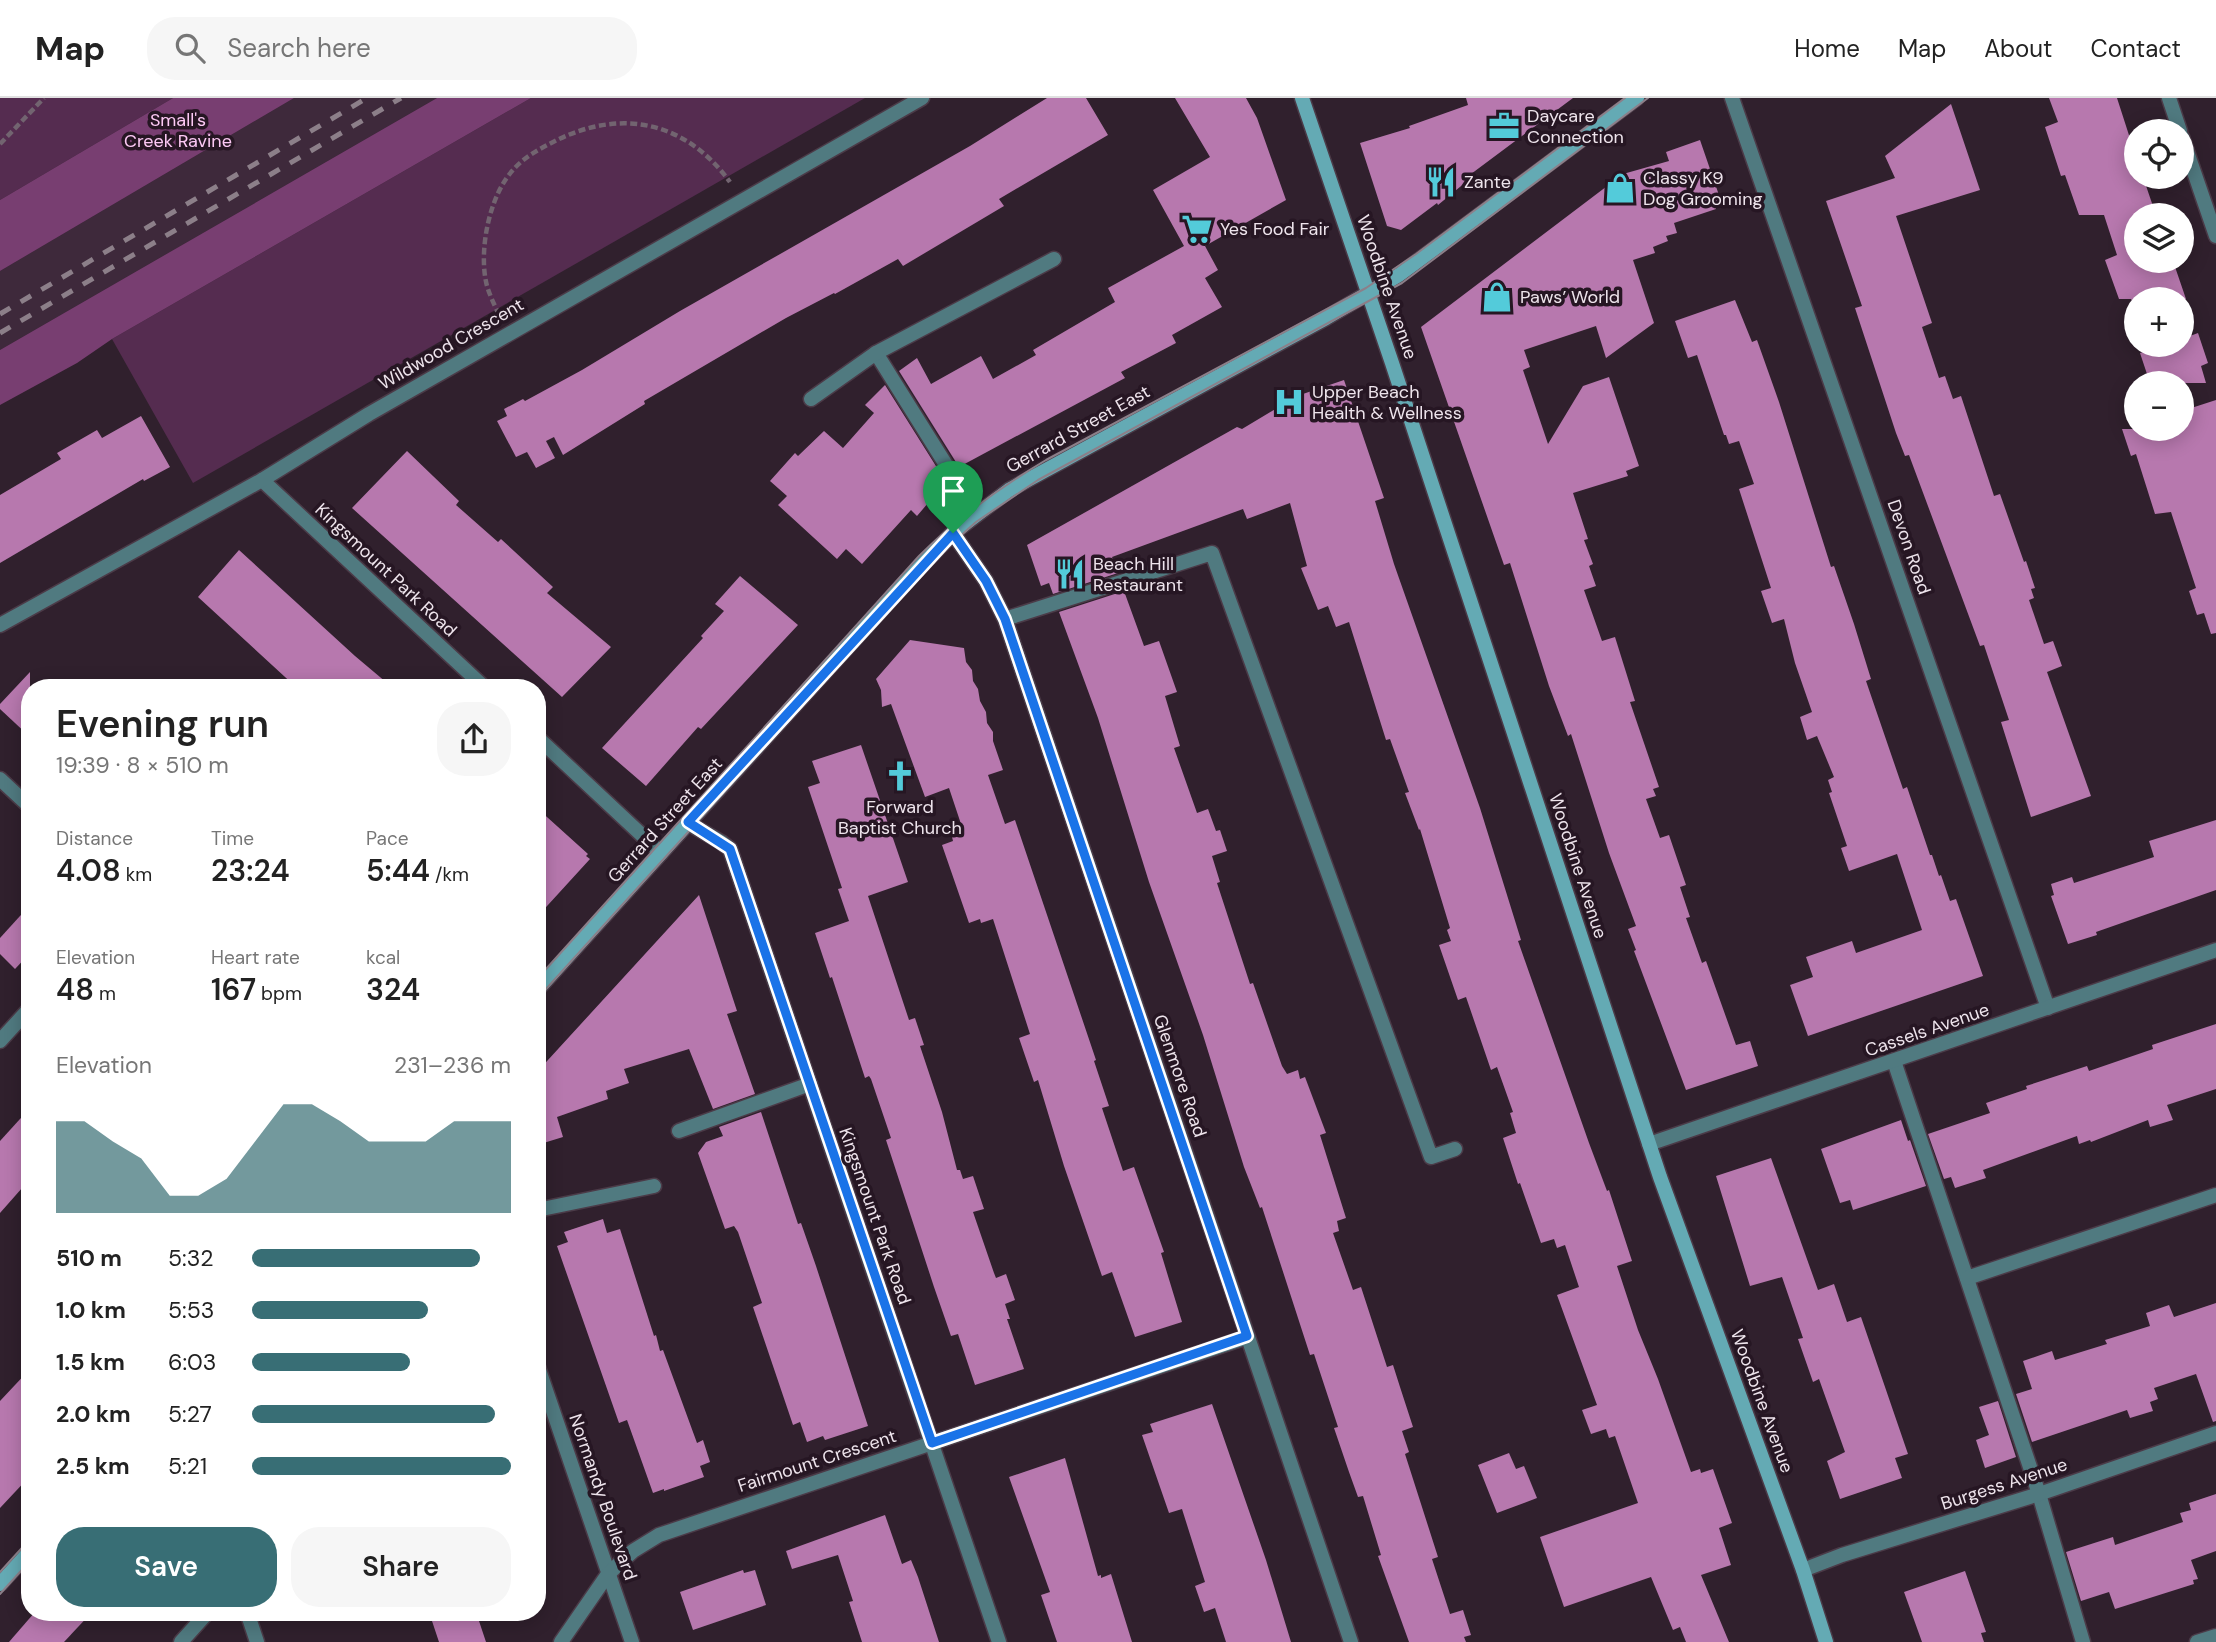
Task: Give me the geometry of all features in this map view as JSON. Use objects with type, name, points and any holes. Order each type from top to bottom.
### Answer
[{"type":"main road","name":"Woodbine Avenue","points":[[1302,98],[1649,1144],[1803,1570],[1826,1642]]},
{"type":"main road","name":"Gerrard Street East","points":[[546,980],[953,533],[979,511],[1040,472],[1367,294],[1439,247],[1637,98]]},
{"type":"main road","points":[[0,1584],[21,1561]]},
{"type":"street","name":"Wildwood Crescent","points":[[0,625],[262,480],[369,414],[922,98]]},
{"type":"street","name":"Devon Road","points":[[1732,98],[2048,1008]]},
{"type":"street","points":[[2169,98],[2176,119]]},
{"type":"street","points":[[2194,172],[2216,236]]},
{"type":"street","points":[[811,399],[876,353],[1054,259]]},
{"type":"street","points":[[876,353],[958,484],[979,511]]},
{"type":"street","name":"Kingsmount Park Road","points":[[262,480],[475,679]]},
{"type":"street","name":"Glenmore Road","points":[[953,533],[986,581],[1005,619],[1351,1642]]},
{"type":"street","points":[[1005,619],[1212,553],[1431,1157],[1455,1149]]},
{"type":"street","points":[[546,745],[661,853]]},
{"type":"street","points":[[0,779],[21,799]]},
{"type":"street","name":"Kingsmount Park Road","points":[[688,822],[730,849],[999,1642]]},
{"type":"street","name":"Cassels Avenue","points":[[1649,1144],[2216,950]]},
{"type":"street","points":[[0,1041],[21,1018]]},
{"type":"street","points":[[1894,1061],[2039,1494],[2083,1642]]},
{"type":"street","points":[[679,1132],[810,1084]]},
{"type":"street","points":[[546,1208],[654,1186]]},
{"type":"street","points":[[1967,1278],[2216,1195]]},
{"type":"street","name":"Fairmount Crescent","points":[[561,1642],[608,1574],[633,1551],[659,1535],[1247,1336]]},
{"type":"street","name":"Normandy Boulevard","points":[[546,1391],[632,1642]]},
{"type":"street","name":"Burgess Avenue","points":[[1803,1570],[1842,1555],[2039,1494],[2216,1433]]},
{"type":"street","points":[[181,1642],[200,1621]]},
{"type":"street","points":[[250,1621],[257,1642]]},
{"type":"street","points":[[2197,1642],[2216,1636]]},
{"type":"path","points":[[0,144],[44,98]]},
{"type":"path","points":[[509,334],[487,286],[485,237],[489,217],[502,187],[513,170],[542,147],[568,135],[605,124],[626,122],[655,127],[669,131],[700,149],[718,167],[742,200]]},
{"type":"shaded area","points":[[0,98],[173,98],[0,200]]},
{"type":"shaded area","points":[[294,98],[437,98],[0,350],[0,271]]},
{"type":"shaded area","points":[[531,98],[865,98],[193,483],[112,339]]},
{"type":"green space","name":"Small's Creek Ravine","points":[[173,98],[294,98],[0,271],[0,200]]},
{"type":"green space","points":[[437,98],[531,98],[112,339],[77,363],[0,405],[0,350]]},
{"type":"building","points":[[1047,98],[1086,98],[1108,135],[999,199],[1004,206],[903,266],[898,259],[786,318],[644,401],[645,404],[563,455],[554,437],[546,441],[555,458],[536,468],[527,452],[516,457],[497,421],[507,416],[504,409],[523,399],[525,401],[582,370],[970,146]]},
{"type":"building","points":[[1175,98],[1246,98],[1257,118],[1286,200],[1205,246],[1218,270],[1205,278],[1222,307],[1172,335],[1176,343],[1121,372],[1125,378],[959,467],[899,371],[917,358],[931,384],[981,356],[993,379],[1036,355],[1033,350],[1115,302],[1108,288],[1184,246],[1153,190],[1210,157]]},
{"type":"building","points":[[1466,98],[1573,98],[1471,174],[1472,177],[1438,205],[1437,203],[1401,230],[1387,226],[1360,143],[1410,128],[1409,126],[1468,105]]},
{"type":"building","points":[[2049,98],[2117,98],[2124,120],[2124,189],[2147,189],[2152,203],[2124,203],[2124,273],[2177,273],[2182,287],[2124,287],[2124,299],[2119,299],[2105,260],[2117,255],[2104,215],[2079,215],[2065,175],[2061,176],[2045,127],[2058,122]]},
{"type":"building","points":[[1951,104],[1980,190],[1896,216],[1932,323],[1922,327],[1939,378],[1945,376],[1953,399],[1961,396],[1994,496],[2000,494],[2024,562],[2026,561],[2035,588],[2031,589],[2034,598],[2029,600],[2044,644],[2053,641],[2062,666],[2047,672],[2091,796],[2031,817],[2001,722],[2009,720],[1984,645],[1980,646],[1909,455],[1905,456],[1896,433],[1855,308],[1862,306],[1826,201],[1895,178],[1885,156]]},
{"type":"building","points":[[1700,140],[1721,201],[1715,203],[1716,209],[1674,223],[1677,233],[1666,236],[1668,241],[1653,247],[1655,253],[1633,260],[1654,323],[1606,358],[1596,326],[1524,350],[1530,367],[1523,370],[1548,444],[1583,386],[1609,377],[1639,466],[1626,471],[1628,476],[1573,493],[1588,539],[1584,540],[1593,564],[1589,566],[1596,586],[1584,590],[1602,641],[1615,637],[1635,701],[1630,702],[1659,787],[1653,789],[1656,796],[1646,799],[1660,838],[1669,835],[1686,885],[1680,887],[1690,917],[1686,918],[1702,963],[1706,961],[1736,1045],[1750,1041],[1758,1066],[1686,1090],[1634,951],[1636,950],[1628,929],[1636,926],[1609,853],[1571,734],[1568,736],[1549,686],[1510,563],[1504,565],[1421,327],[1623,174],[1669,161],[1666,152]]},
{"type":"building","points":[[1735,300],[1752,342],[1757,340],[1779,402],[1831,567],[1834,566],[1854,624],[1871,679],[1866,681],[1903,789],[1907,787],[1930,855],[1939,876],[1941,875],[1950,901],[1956,899],[1983,976],[1808,1036],[1790,985],[1813,977],[1806,957],[1852,941],[1856,953],[1922,930],[1897,854],[1849,871],[1841,848],[1847,846],[1829,793],[1832,792],[1828,780],[1834,777],[1817,736],[1807,740],[1800,717],[1812,712],[1795,663],[1784,619],[1772,623],[1761,591],[1771,588],[1739,489],[1754,484],[1739,441],[1729,444],[1724,435],[1697,355],[1688,358],[1675,321]]},
{"type":"building","points":[[2198,333],[2208,363],[2201,366],[2206,383],[2194,383],[2194,371],[2146,371],[2141,357],[2194,357],[2194,334]]},
{"type":"building","points":[[1344,380],[1384,498],[1375,501],[1394,564],[1480,808],[1521,940],[1518,941],[1589,1143],[1607,1191],[1609,1190],[1632,1261],[1617,1266],[1638,1330],[1691,1472],[1700,1469],[1701,1473],[1713,1469],[1732,1523],[1719,1528],[1731,1565],[1701,1575],[1729,1642],[1686,1642],[1680,1627],[1673,1630],[1651,1577],[1564,1607],[1540,1537],[1638,1503],[1615,1436],[1609,1438],[1606,1429],[1591,1434],[1582,1410],[1597,1405],[1557,1295],[1579,1287],[1565,1245],[1557,1248],[1554,1239],[1541,1243],[1520,1183],[1518,1184],[1503,1138],[1516,1133],[1510,1113],[1513,1112],[1497,1067],[1491,1070],[1466,997],[1458,1000],[1439,945],[1451,941],[1447,930],[1450,928],[1420,829],[1405,793],[1409,792],[1390,739],[1386,740],[1349,622],[1336,627],[1328,606],[1318,610],[1301,568],[1307,566],[1290,503],[1247,519],[1243,509],[1112,557],[1118,573],[1053,594],[1049,583],[1041,586],[1027,545],[1237,427],[1242,429],[1297,396]]},
{"type":"building","points":[[885,385],[946,482],[917,516],[911,510],[862,564],[846,549],[837,559],[778,505],[787,496],[770,481],[795,453],[798,456],[824,431],[843,448],[874,413],[865,405]]},
{"type":"building","points":[[2216,400],[2216,633],[2211,634],[2204,613],[2197,615],[2189,591],[2196,588],[2171,512],[2155,514],[2136,454],[2131,456],[2126,441],[2194,441],[2194,407]]},
{"type":"building","points":[[141,416],[170,467],[144,481],[143,479],[0,563],[0,495],[61,459],[57,453],[97,430],[102,438]]},
{"type":"building","points":[[407,451],[459,501],[456,505],[498,542],[501,539],[553,587],[547,593],[611,647],[562,697],[546,683],[546,679],[542,679],[352,508]]},
{"type":"building","points":[[239,550],[382,679],[287,679],[198,597]]},
{"type":"building","points":[[740,576],[798,625],[701,729],[698,727],[646,786],[602,748],[703,638],[701,636],[724,611],[715,604]]},
{"type":"building","points":[[1124,591],[1144,646],[1159,641],[1177,692],[1165,696],[1180,746],[1174,748],[1197,813],[1208,809],[1216,831],[1220,830],[1227,851],[1212,856],[1220,882],[1217,883],[1250,984],[1253,983],[1282,1066],[1287,1074],[1298,1070],[1300,1079],[1305,1077],[1326,1133],[1320,1135],[1346,1218],[1337,1221],[1339,1231],[1333,1233],[1353,1290],[1361,1287],[1387,1367],[1393,1365],[1413,1427],[1402,1431],[1409,1452],[1405,1454],[1438,1557],[1432,1559],[1450,1614],[1463,1610],[1471,1635],[1464,1637],[1466,1642],[1409,1642],[1378,1556],[1381,1555],[1363,1496],[1358,1497],[1334,1428],[1338,1427],[1314,1354],[1310,1355],[1262,1207],[1260,1208],[1244,1167],[1203,1035],[1149,882],[1098,718],[1059,612]]},
{"type":"building","points":[[910,640],[964,648],[966,662],[972,670],[973,681],[986,712],[987,723],[993,732],[993,741],[1003,770],[988,775],[1005,824],[1015,820],[1096,1060],[1094,1061],[1109,1106],[1102,1108],[1123,1171],[1134,1167],[1164,1252],[1161,1253],[1182,1322],[1135,1337],[1112,1272],[1102,1276],[1038,1080],[1034,1082],[1019,1038],[1030,1034],[993,919],[981,923],[980,919],[969,923],[942,845],[953,841],[952,837],[964,833],[949,788],[925,797],[891,704],[882,707],[881,690],[876,679]]},
{"type":"building","points":[[21,682],[21,729],[0,709],[0,704]]},
{"type":"building","points":[[861,745],[908,882],[868,896],[909,1020],[915,1018],[924,1045],[920,1046],[942,1112],[957,1170],[960,1170],[963,1179],[973,1176],[984,1209],[973,1212],[994,1273],[996,1278],[1006,1274],[1015,1300],[1005,1304],[1010,1319],[1007,1319],[1024,1369],[975,1385],[958,1334],[951,1336],[886,1140],[891,1138],[871,1079],[869,1076],[865,1078],[815,933],[849,921],[838,889],[842,888],[808,787],[820,783],[812,761]]},
{"type":"building","points":[[546,816],[588,854],[586,856],[590,859],[546,907]]},
{"type":"building","points":[[2216,820],[2216,890],[2068,944],[2051,896],[2054,895],[2051,884],[2072,877],[2074,883],[2154,857],[2149,841]]},
{"type":"building","points":[[699,895],[737,1011],[727,1014],[755,1094],[713,1109],[689,1049],[624,1069],[629,1083],[606,1091],[608,1099],[557,1117],[563,1137],[546,1142],[546,1062]]},
{"type":"building","points":[[21,915],[21,963],[15,969],[0,954],[0,938]]},
{"type":"building","points":[[2216,1024],[2216,1089],[2167,1105],[2173,1120],[2150,1127],[2148,1120],[2079,1144],[2077,1136],[1983,1170],[1986,1178],[1955,1188],[1951,1177],[1944,1179],[1928,1134],[1990,1113],[1986,1103],[2027,1089],[2026,1086],[2087,1066],[2089,1071],[2153,1049],[2152,1045]]},
{"type":"building","points":[[761,1112],[798,1224],[801,1223],[816,1266],[868,1426],[825,1440],[823,1436],[807,1442],[800,1422],[793,1425],[753,1307],[762,1303],[738,1232],[734,1226],[725,1229],[698,1153],[706,1142],[723,1136],[719,1127]]},
{"type":"building","points":[[21,1118],[21,1189],[0,1213],[0,1141]]},
{"type":"building","points":[[1901,1120],[1926,1186],[1853,1210],[1850,1200],[1840,1203],[1821,1149]]},
{"type":"building","points":[[1771,1158],[1818,1290],[1834,1284],[1847,1322],[1861,1317],[1908,1454],[1895,1458],[1902,1478],[1840,1499],[1827,1461],[1845,1452],[1819,1379],[1813,1382],[1798,1339],[1803,1338],[1782,1277],[1750,1286],[1716,1176]]},
{"type":"building","points":[[603,1219],[607,1233],[620,1229],[654,1336],[656,1335],[660,1351],[663,1350],[697,1443],[703,1440],[710,1462],[700,1466],[704,1477],[664,1491],[653,1493],[627,1420],[619,1423],[557,1246],[568,1242],[564,1232]]},
{"type":"building","points":[[2216,1303],[2216,1421],[2213,1422],[2196,1374],[2154,1388],[2158,1399],[2150,1402],[2153,1411],[2130,1418],[2127,1410],[2032,1442],[2016,1394],[2032,1389],[2023,1361],[2052,1351],[2055,1360],[2107,1344],[2105,1340],[2150,1326],[2146,1313],[2169,1305],[2174,1317]]},
{"type":"building","points":[[21,1379],[21,1486],[0,1508],[0,1401]]},
{"type":"building","points":[[1998,1401],[2016,1457],[1985,1468],[1976,1440],[1989,1435],[1979,1407]]},
{"type":"building","points":[[1212,1404],[1266,1560],[1291,1642],[1226,1642],[1215,1608],[1204,1612],[1195,1586],[1205,1582],[1182,1509],[1169,1513],[1142,1435],[1153,1432],[1150,1424]]},
{"type":"building","points":[[1509,1453],[1516,1469],[1524,1466],[1537,1498],[1497,1513],[1478,1465]]},
{"type":"building","points":[[1065,1458],[1098,1576],[1101,1575],[1101,1578],[1111,1574],[1132,1642],[1057,1642],[1041,1595],[1050,1592],[1009,1477]]},
{"type":"building","points":[[2216,1494],[2216,1551],[2191,1560],[2198,1579],[2193,1580],[2194,1584],[2115,1609],[2109,1592],[2081,1601],[2066,1552],[2113,1537],[2115,1545],[2183,1522],[2180,1513],[2191,1510],[2189,1503]]},
{"type":"building","points":[[885,1515],[902,1564],[911,1560],[939,1642],[862,1642],[849,1602],[853,1601],[838,1555],[792,1569],[786,1551]]},
{"type":"building","points":[[743,1570],[744,1573],[755,1570],[766,1605],[693,1630],[680,1592]]},
{"type":"building","points":[[1965,1571],[1986,1632],[1981,1633],[1984,1642],[1922,1642],[1904,1592]]},
{"type":"building","points":[[27,1621],[84,1621],[64,1642],[9,1642]]},
{"type":"building","points":[[432,1621],[479,1621],[486,1642],[439,1642]]},
{"type":"tram line","points":[[546,969],[919,556],[964,516],[995,492],[1046,460],[1366,288],[1416,254],[1625,98]]},
{"type":"tram line","points":[[546,989],[938,556],[976,522],[1038,480],[1402,283],[1648,98]]},
{"type":"tram line","points":[[0,1572],[21,1549]]},
{"type":"tram line","points":[[0,1594],[21,1571]]},
{"type":"railway","points":[[0,314],[367,98]]},
{"type":"railway","points":[[0,333],[401,98]]},
{"type":"place","name":"Daycare Connection","points":[[1504,126]]},
{"type":"place","name":"Zante","points":[[1441,182]]},
{"type":"place","name":"Classy K9 Dog Grooming","points":[[1620,188]]},
{"type":"place","name":"Yes Food Fair","points":[[1197,229]]},
{"type":"place","name":"Paws’ World","points":[[1497,297]]},
{"type":"place","name":"Upper Beach Health & Wellness","points":[[1289,402]]},
{"type":"place","name":"Beach Hill Restaurant","points":[[1070,574]]},
{"type":"place","name":"Forward Baptist Church","points":[[900,776]]},
{"type":"route","points":[[953,533],[986,581],[1005,619],[1247,1336],[932,1443],[730,849],[688,822],[953,533]]}]
